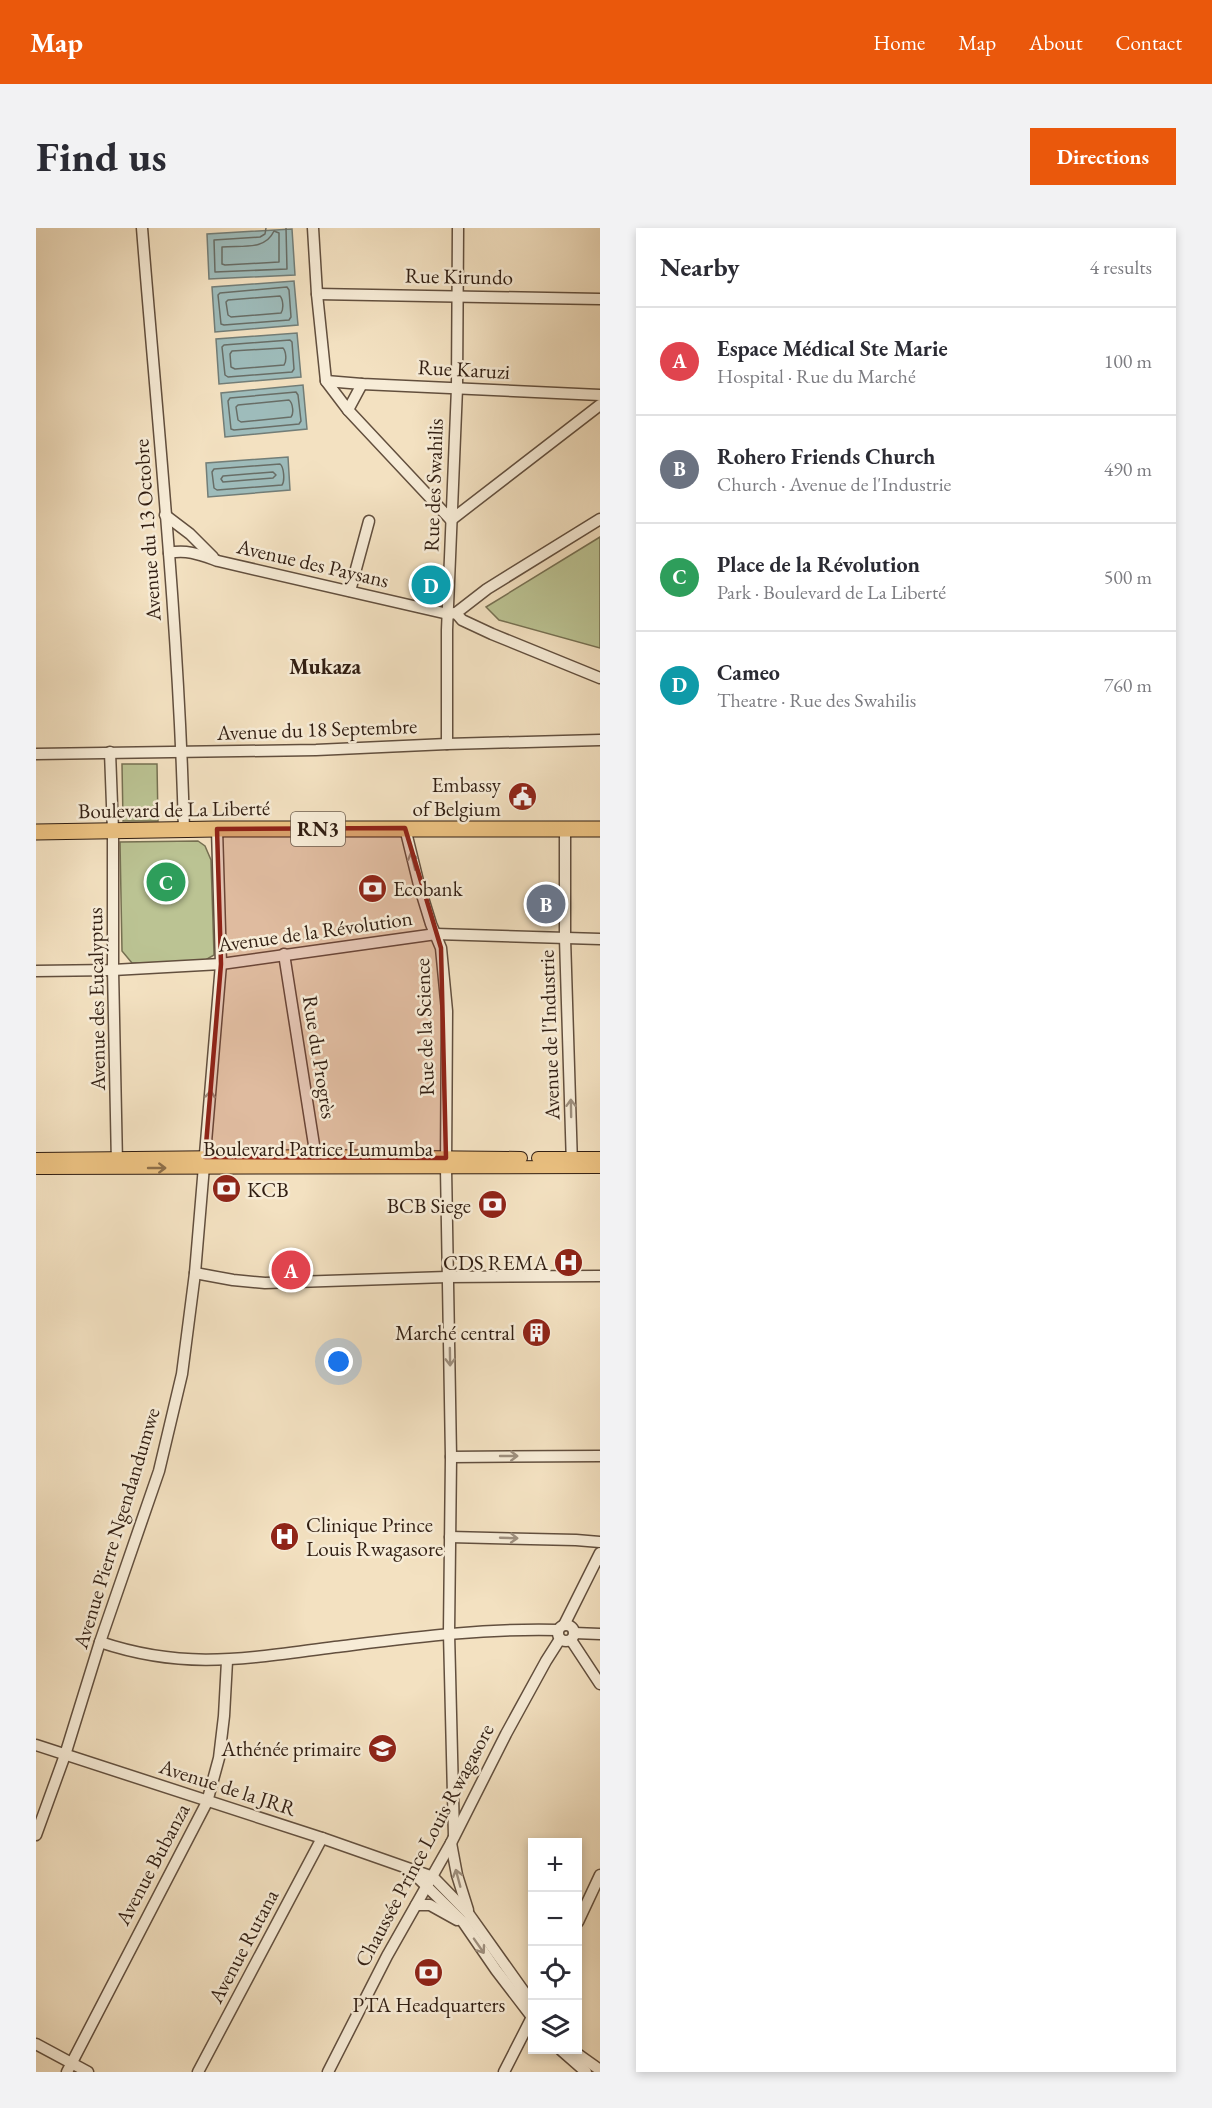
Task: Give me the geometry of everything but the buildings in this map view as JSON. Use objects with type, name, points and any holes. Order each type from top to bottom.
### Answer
[{"type":"highway","name":"Boulevard de La Liberté","points":[[36,832],[217,829],[600,829]]},
{"type":"main road","name":"Boulevard Patrice Lumumba","points":[[36,1159],[117,1162],[446,1163],[572,1162],[600,1158]]},
{"type":"main road","name":"Boulevard Patrice Lumumba","points":[[36,1168],[117,1162]]},
{"type":"main road","name":"Boulevard Patrice Lumumba","points":[[572,1162],[600,1167]]},
{"type":"street","name":"Avenue du 13 Octobre","points":[[142,228],[169,553],[182,753],[184,830]]},
{"type":"street","points":[[313,228],[326,381],[348,410],[451,520],[600,405]]},
{"type":"street","name":"Rue des Swahilis","points":[[447,744],[452,614],[451,520],[457,388],[458,228]]},
{"type":"street","name":"Rue Kirundo","points":[[317,294],[600,299]]},
{"type":"street","name":"Rue Karuzi","points":[[326,381],[600,395]]},
{"type":"street","points":[[348,410],[362,384]]},
{"type":"street","name":"Avenue des Paysans","points":[[165,514],[218,561]]},
{"type":"street","points":[[452,614],[487,589],[600,519]]},
{"type":"street","points":[[350,591],[369,521]]},
{"type":"street","name":"Avenue des Paysans","points":[[169,553],[194,552],[218,561],[452,614],[492,634],[600,677]]},
{"type":"street","name":"Avenue du 18 Septembre","points":[[36,754],[316,750],[600,740]]},
{"type":"street","name":"Avenue des Eucalyptus","points":[[110,752],[117,1162]]},
{"type":"street","name":"Rue de la Science","points":[[405,828],[419,885],[441,948],[447,1011],[446,1163],[451,1456],[449,1633],[452,1840],[466,1918]]},
{"type":"street","name":"Avenue Pierre Ngendandumwe","points":[[36,1835],[65,1755],[100,1642],[162,1458],[182,1374],[195,1273],[221,964],[217,829]]},
{"type":"street","name":"Avenue de l'Industrie","points":[[565,830],[565,938],[572,1162]]},
{"type":"street","name":"Avenue de la Révolution","points":[[36,971],[113,970],[221,964],[436,934],[600,939]]},
{"type":"street","name":"Rue du Progrès","points":[[284,954],[317,1161]]},
{"type":"street","points":[[195,1273],[233,1280],[265,1282],[600,1276]]},
{"type":"street","points":[[451,1456],[600,1456]]},
{"type":"street","points":[[450,1537],[600,1542]]},
{"type":"street","name":"Chaussée Prince Louis Rwagasore","points":[[328,2072],[378,1972],[433,1877],[546,1661],[565,1633],[600,1553]]},
{"type":"street","points":[[100,1642],[129,1652],[159,1658],[226,1661],[449,1633],[600,1634]]},
{"type":"street","points":[[565,1633],[600,1684]]},
{"type":"street","name":"Avenue Bubanza","points":[[69,2068],[207,1802],[219,1758],[224,1716],[226,1661]]},
{"type":"street","name":"Avenue de la JRR","points":[[36,1745],[322,1838],[433,1877]]},
{"type":"street","points":[[452,1792],[473,1797]]},
{"type":"street","name":"Avenue Rutana","points":[[198,2072],[322,1838]]},
{"type":"street","name":"Avenue de la JRR","points":[[408,1867],[426,1887],[466,1918]]},
{"type":"street","points":[[582,1913],[600,1875]]},
{"type":"street","points":[[433,1877],[530,2000]]},
{"type":"street","points":[[416,1905],[430,1905],[466,1918],[496,1970],[528,2012]]},
{"type":"street","points":[[504,2072],[528,2025]]},
{"type":"street","points":[[36,2044],[69,2068],[88,2072]]},
{"type":"street","points":[[566,2054],[586,2072]]},
{"type":"street","points":[[579,2054],[600,2070]]},
{"type":"highlighted area","points":[[405,828],[441,948],[446,1158],[205,1157],[221,964],[217,829]]},
{"type":"green space","points":[[600,537],[600,648],[499,620],[486,607]]},
{"type":"green space","points":[[122,764],[157,764],[158,821],[123,821]]},
{"type":"green space","points":[[198,841],[205,846],[211,860],[214,955],[202,962],[132,963],[122,951],[120,842]]},
{"type":"water","points":[[292,229],[295,275],[209,279],[207,234]]},
{"type":"water","points":[[294,281],[298,325],[215,332],[212,287]]},
{"type":"water","points":[[297,333],[301,377],[219,384],[216,339]]},
{"type":"water","points":[[303,385],[307,429],[225,437],[221,393]]},
{"type":"water","points":[[288,457],[290,490],[208,497],[206,463]]},
{"type":"place","name":"Cameo","points":[[431,585]]},
{"type":"place","name":"Embassy of Belgium","points":[[522,796]]},
{"type":"place","name":"Place de la Révolution","points":[[166,882]]},
{"type":"place","name":"Ecobank","points":[[372,888]]},
{"type":"place","name":"Rohero Friends Church","points":[[546,904]]},
{"type":"place","name":"KCB","points":[[226,1189]]},
{"type":"place","name":"BCB Siege","points":[[492,1205]]},
{"type":"place","name":"CDS REMA","points":[[569,1262]]},
{"type":"place","name":"Espace Médical Ste Marie","points":[[291,1270]]},
{"type":"place","name":"Marché central","points":[[536,1332]]},
{"type":"place","name":"Clinique Prince Louis Rwagasore","points":[[285,1536]]},
{"type":"place","name":"Athénée primaire","points":[[382,1748]]},
{"type":"place","name":"PTA Headquarters","points":[[429,1973]]},
{"type":"district","name":"Mukaza","points":[[325,666]]}]
